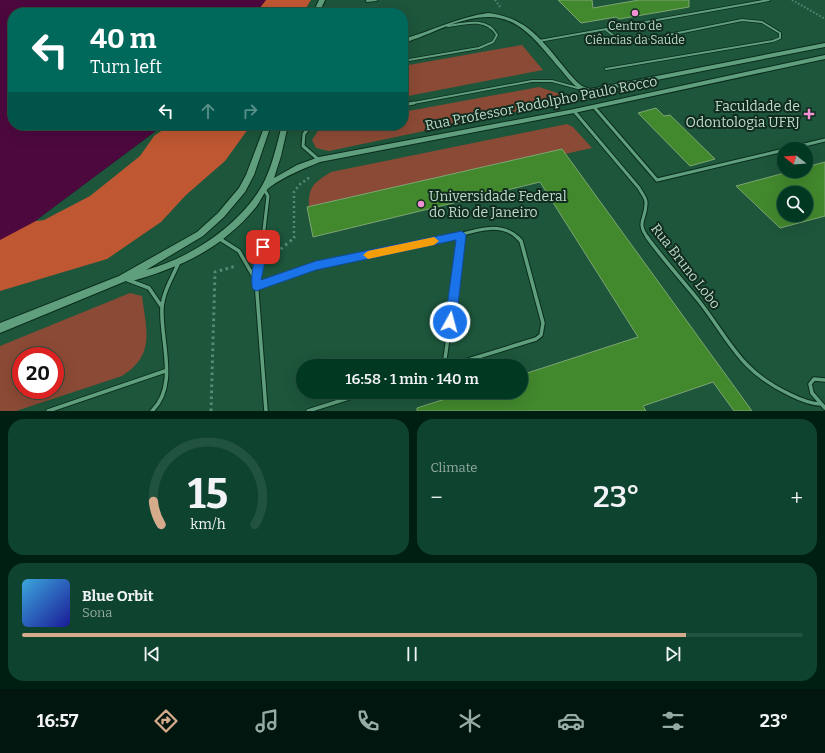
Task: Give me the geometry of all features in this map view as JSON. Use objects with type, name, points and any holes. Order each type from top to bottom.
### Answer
[{"type":"street","points":[[408,39],[480,16],[502,17],[522,25],[576,84],[586,90]]},
{"type":"street","name":"Rua Professor Rodolpho Paulo Rocco","points":[[586,90],[594,91],[825,45]]},
{"type":"street","name":"Rua Professor Rodolpho Paulo Rocco","points":[[265,187],[300,167],[319,160],[574,111],[825,57]]},
{"type":"street","points":[[0,328],[122,279],[200,234],[221,215],[242,190],[266,130]]},
{"type":"street","points":[[122,279],[152,272],[179,262],[218,238],[241,219],[265,187],[275,165],[284,130]]},
{"type":"lane","points":[[368,1],[376,0]]},
{"type":"lane","points":[[537,41],[769,0]]},
{"type":"lane","points":[[605,29],[624,44],[742,20],[759,19],[772,26],[780,33],[780,38],[773,41],[606,69]]},
{"type":"lane","points":[[408,60],[479,48],[493,42],[497,35],[494,29],[483,24],[448,26]]},
{"type":"lane","points":[[408,104],[537,80],[552,81],[574,89],[586,90]]},
{"type":"lane","points":[[594,106],[657,180],[777,152]]},
{"type":"lane","name":"Rua Bruno Lobo","points":[[574,111],[639,188],[646,202],[641,225],[642,230],[702,304],[747,366],[768,383],[813,404],[821,404]]},
{"type":"lane","points":[[307,130],[304,134],[303,146],[319,160]]},
{"type":"lane","points":[[813,143],[825,140]]},
{"type":"lane","points":[[265,187],[268,196],[266,224],[256,286],[266,411]]},
{"type":"lane","points":[[256,286],[316,266],[462,235],[483,228],[496,228],[516,235],[521,241],[543,323],[543,330],[541,335],[536,339],[472,359]]},
{"type":"lane","points":[[445,359],[462,235]]},
{"type":"lane","points":[[218,238],[236,247],[243,254],[246,263],[256,280]]},
{"type":"lane","points":[[152,411],[160,402],[164,394],[165,371],[162,307],[168,286],[179,262]]},
{"type":"lane","points":[[122,279],[148,286],[153,290],[162,307]]},
{"type":"lane","points":[[48,411],[165,371]]},
{"type":"lane","name":"Rua Bruno Lobo","points":[[825,380],[814,379],[810,384],[812,393],[825,408]]},
{"type":"lane","points":[[308,411],[346,399]]},
{"type":"path","points":[[792,0],[825,19]]},
{"type":"path","points":[[276,253],[296,237],[294,192],[305,180]]},
{"type":"path","points":[[211,411],[215,272],[246,263]]},
{"type":"shaded area","points":[[0,0],[266,0],[260,8],[8,8],[8,130],[157,130],[34,222],[0,240]]},
{"type":"shaded area","points":[[260,0],[311,0],[306,8],[252,8]]},
{"type":"shaded area","name":"Universidade Federal do Rio de Janeiro","points":[[266,0],[825,0],[825,411],[0,411],[0,240],[34,222],[157,130],[408,130],[408,8],[260,8]]},
{"type":"shaded area","points":[[522,45],[543,70],[408,96],[408,65]]},
{"type":"shaded area","points":[[539,87],[576,99],[329,151],[316,148],[312,140],[319,130],[408,130],[408,111]]},
{"type":"shaded area","points":[[567,124],[573,127],[592,148],[309,210],[309,196],[312,187],[315,183],[331,172]]},
{"type":"shaded area","points":[[163,130],[247,130],[225,161],[186,195],[161,222],[107,259],[0,291],[0,226],[44,220],[90,196],[140,156],[154,136]]},
{"type":"shaded area","points":[[130,293],[142,296],[146,340],[140,359],[133,368],[122,376],[64,395],[64,347],[12,347],[12,399],[52,399],[16,411],[0,411],[0,346]]},
{"type":"building","points":[[558,0],[592,0],[593,8],[639,0],[689,0],[689,7],[619,19],[616,17],[581,23]]},
{"type":"building","points":[[656,108],[664,116],[670,115],[715,159],[690,166],[638,113]]},
{"type":"building","points":[[562,149],[752,411],[734,411],[713,382],[643,406],[646,411],[417,411],[417,408],[445,399],[528,399],[528,373],[638,337],[540,182],[313,237],[307,207]]},
{"type":"building","points":[[825,162],[825,216],[813,219],[813,186],[777,186],[777,222],[802,222],[780,228],[736,186],[777,175],[777,178],[813,178],[813,165]]},
{"type":"slow traffic","points":[[368,255],[434,241]]},
{"type":"place","name":"Centro de Ciências da Saúde","points":[[635,13]]},
{"type":"place","name":"Faculdade de Odontologia UFRJ","points":[[809,114]]},
{"type":"place","name":"Universidade Federal do Rio de Janeiro","points":[[421,204]]},
{"type":"route","points":[[263,247],[256,286],[316,266],[462,235],[450,322]]}]
